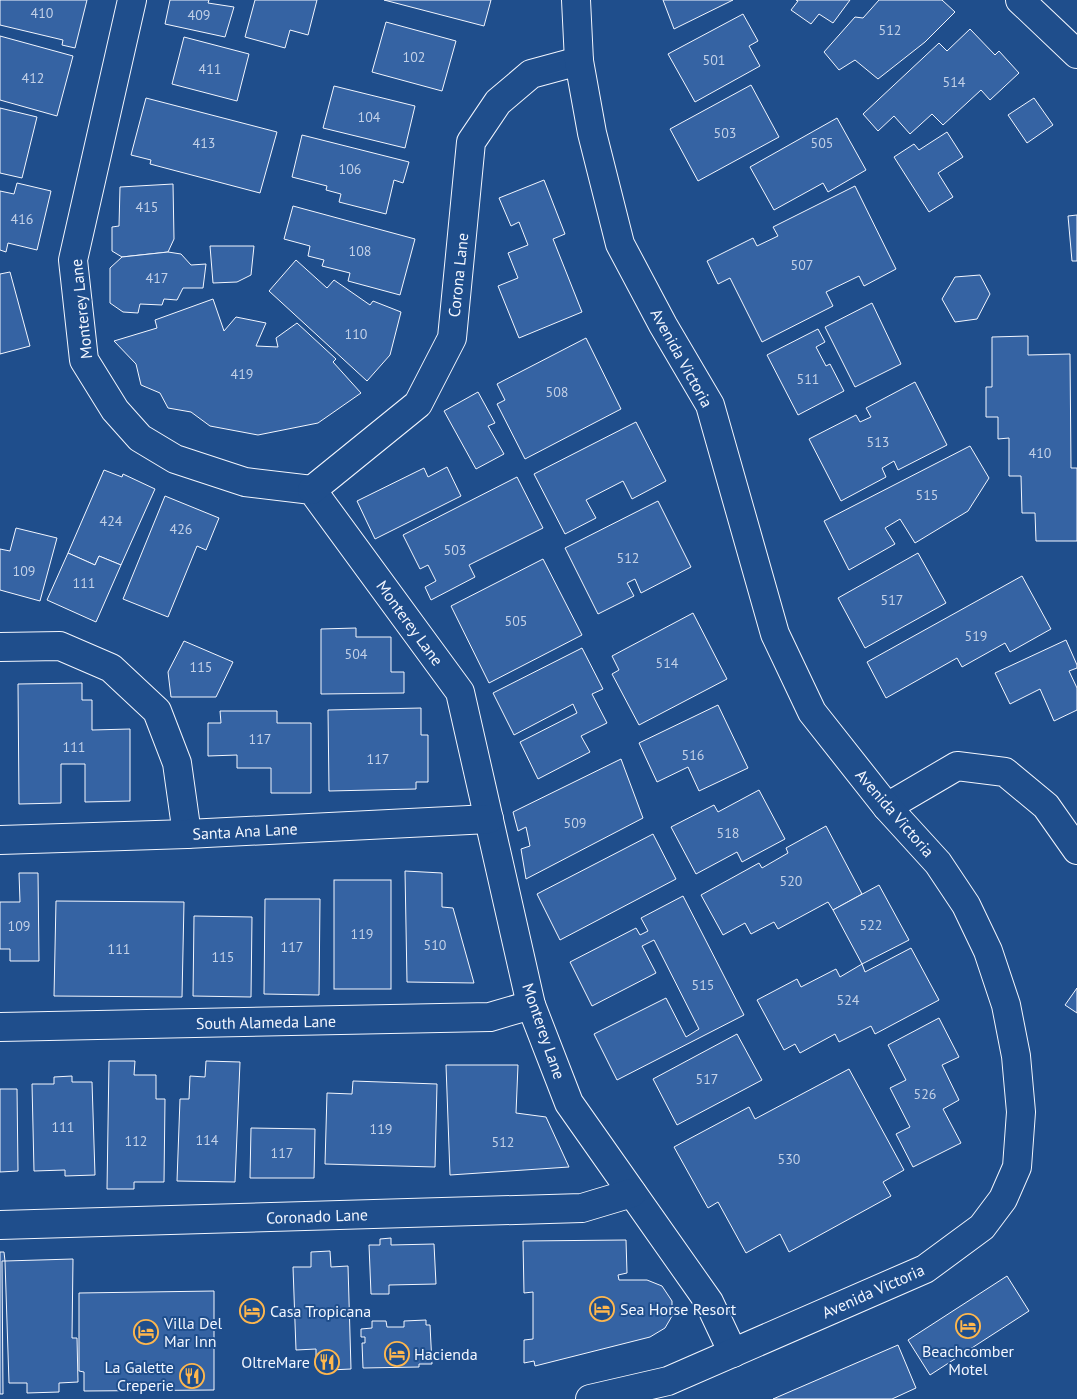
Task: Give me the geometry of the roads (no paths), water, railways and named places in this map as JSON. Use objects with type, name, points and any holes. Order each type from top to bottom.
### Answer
[{"type":"street","name":"Monterey Lane","points":[[132,0],[73,260],[84,360],[115,410],[140,438],[175,459],[245,482],[312,490],[460,692],[531,1004],[569,1103],[709,1302],[733,1353]]},
{"type":"street","name":"Avenida Victoria","points":[[576,0],[578,61],[592,133],[620,244],[663,325],[710,405],[775,634],[812,712],[887,807],[938,863],[966,905],[988,951],[1006,1005],[1016,1056],[1021,1112],[1017,1167],[1003,1199],[982,1227],[925,1269],[668,1381],[590,1399]]},
{"type":"street","points":[[1020,0],[1077,54]]},
{"type":"street","name":"Corona Lane","points":[[312,490],[418,404],[452,338],[471,142],[498,102],[531,74],[578,61]]},
{"type":"street","points":[[0,647],[60,646],[112,668],[157,711],[177,763],[187,834]]},
{"type":"street","points":[[887,807],[956,766],[1006,772],[1046,806],[1077,850]]},
{"type":"street","name":"Santa Ana Lane","points":[[0,840],[187,834],[489,819]]},
{"type":"street","name":"South Alameda Lane","points":[[0,1027],[490,1017],[531,1004]]},
{"type":"street","name":"Coronado Lane","points":[[0,1225],[582,1208],[632,1193]]},
{"type":"place","name":"Sea Horse Resort","points":[[602,1309]]},
{"type":"place","name":"Casa Tropicana","points":[[252,1311]]},
{"type":"place","name":"Beachcomber Motel","points":[[968,1326]]},
{"type":"place","name":"Villa Del Mar Inn","points":[[146,1332]]},
{"type":"place","name":"Hacienda","points":[[397,1354]]},
{"type":"place","name":"OltreMare","points":[[327,1362]]},
{"type":"place","name":"La Galette Creperie","points":[[192,1376]]}]
